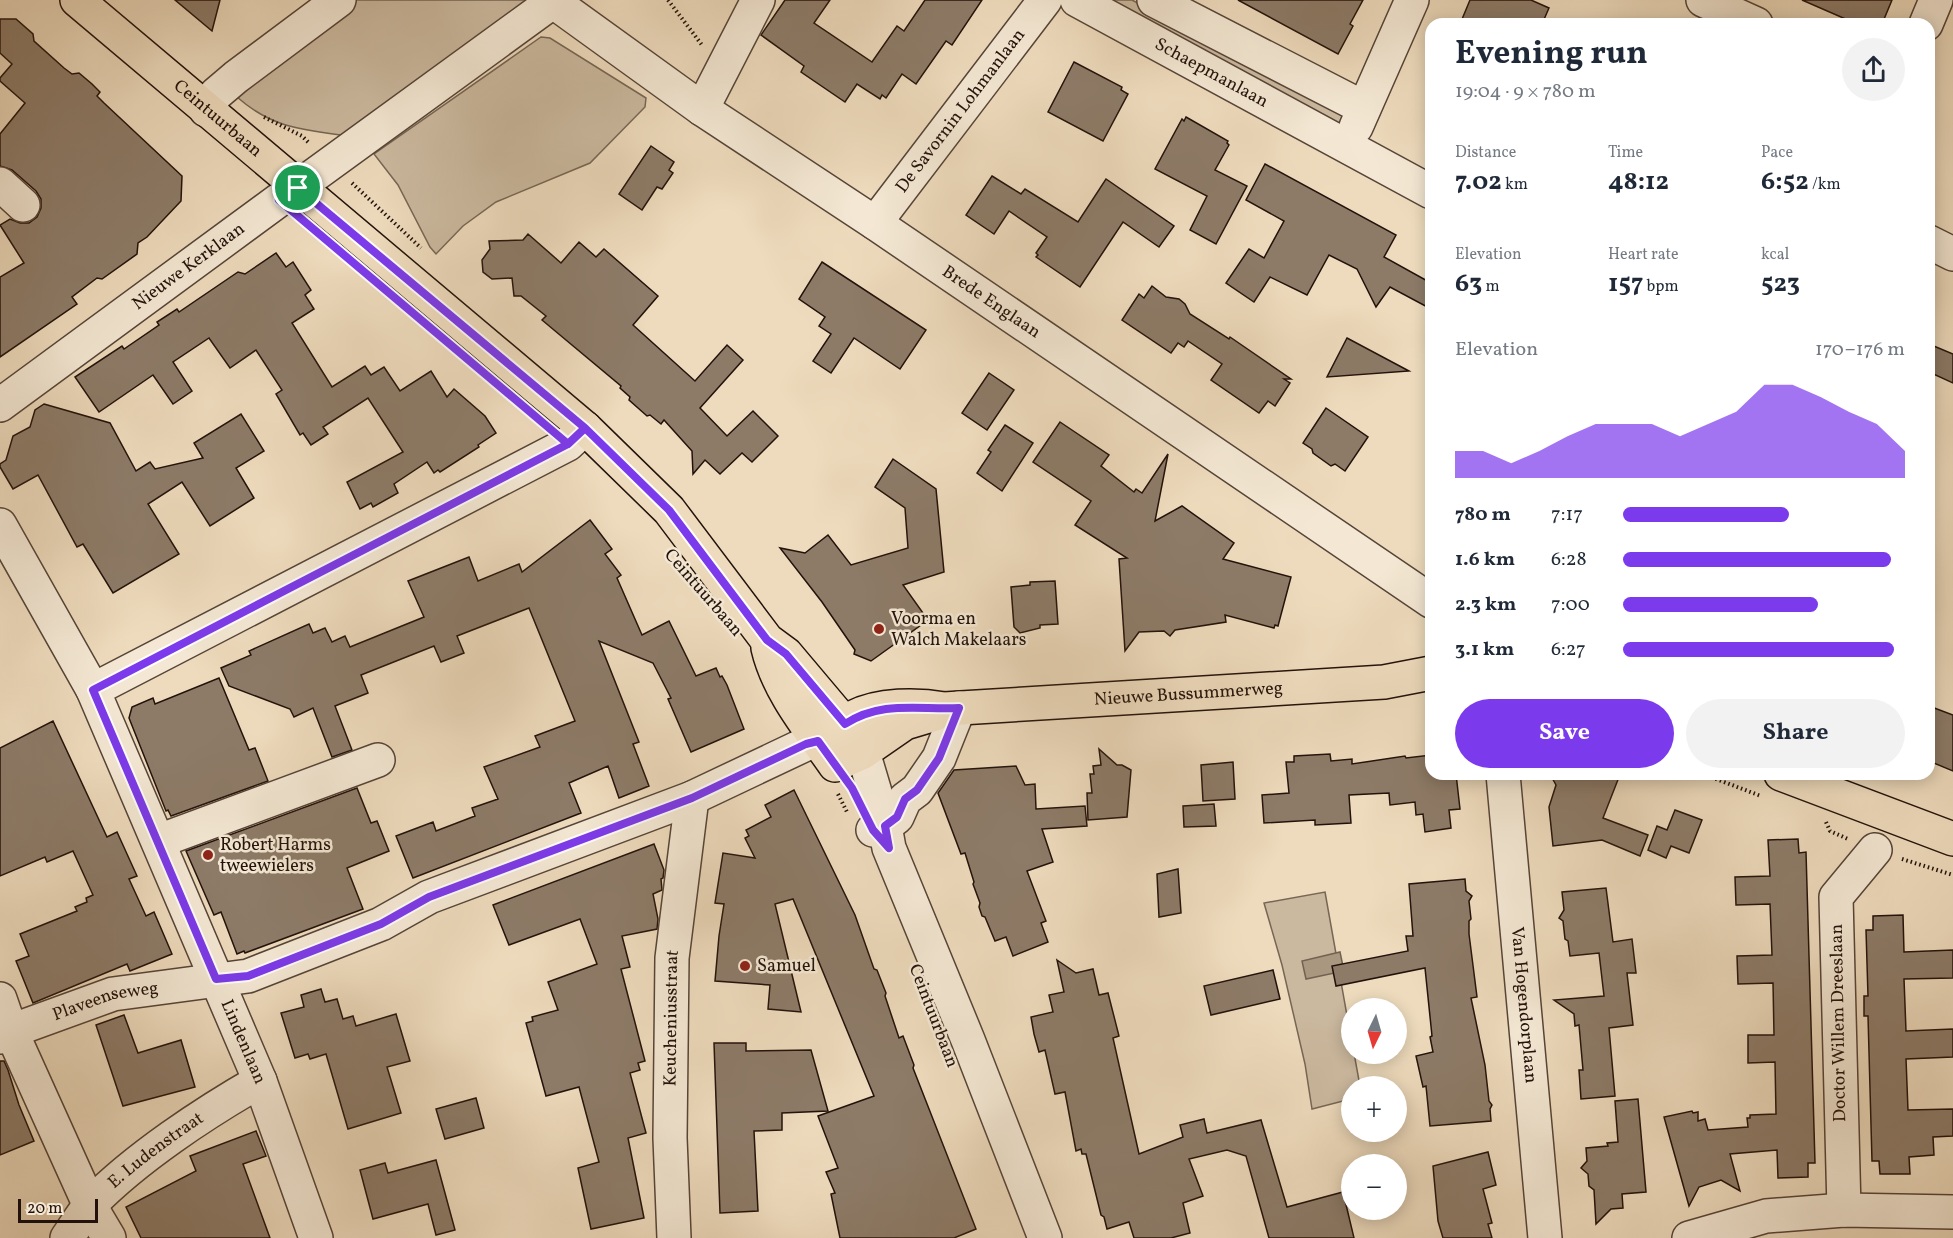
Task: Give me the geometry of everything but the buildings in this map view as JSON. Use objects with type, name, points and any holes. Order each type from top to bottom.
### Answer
[{"type":"main road","name":"Ceintuurbaan","points":[[77,0],[211,102],[298,188],[585,428],[669,510],[767,640],[786,654],[839,754]]},
{"type":"main road","name":"Nieuwe Bussummerweg","points":[[839,754],[906,723],[929,717],[950,718],[1384,682],[1425,674]]},
{"type":"main road","points":[[1796,780],[1953,839]]},
{"type":"street","points":[[211,102],[339,0]]},
{"type":"street","name":"Brede Englaan","points":[[553,0],[702,109],[875,223],[1425,597]]},
{"type":"street","name":"Nieuwe Kerklaan","points":[[0,405],[553,0]]},
{"type":"street","points":[[702,109],[758,0]]},
{"type":"street","name":"De Savornin Lohmanlaan","points":[[875,223],[1045,0]]},
{"type":"street","name":"Schaepmanlaan","points":[[1077,0],[1425,189]]},
{"type":"street","name":"Schaepmanlaan","points":[[1154,0],[1364,108]]},
{"type":"street","points":[[1348,146],[1412,0]]},
{"type":"street","points":[[1702,0],[1742,18]]},
{"type":"street","points":[[1928,18],[1936,0]]},
{"type":"street","points":[[1935,245],[1953,254]]},
{"type":"street","points":[[93,690],[568,444],[585,428]]},
{"type":"street","name":"Lindenlaan","points":[[0,525],[93,690],[260,1081],[316,1238]]},
{"type":"street","points":[[875,832],[897,817],[905,799],[904,783],[950,718]]},
{"type":"street","name":"Plaveenseweg","points":[[6,1034],[113,994],[248,976],[381,924],[429,897],[692,798],[806,744],[839,754]]},
{"type":"street","name":"Ceintuurbaan","points":[[839,754],[852,788],[875,832],[968,1040],[1046,1238]]},
{"type":"street","points":[[159,842],[378,760]]},
{"type":"street","name":"Van Hogendorplaan","points":[[1504,780],[1545,1238]]},
{"type":"street","name":"Keucheniusstraat","points":[[674,1238],[670,1138],[672,958],[692,798]]},
{"type":"street","name":"Doctor Willem Dreeslaan","points":[[1844,1210],[1836,897],[1875,850]]},
{"type":"street","points":[[0,999],[6,1034],[90,1206],[109,1238]]},
{"type":"street","name":"E. Ludenstraat","points":[[67,1238],[90,1206],[125,1173],[160,1146],[238,1093],[260,1081]]},
{"type":"street","points":[[1689,1238],[1766,1215],[1844,1210],[1953,1212]]},
{"type":"path","points":[[668,0],[722,72]]},
{"type":"path","points":[[839,754],[875,832]]},
{"type":"shaded area","points":[[352,0],[528,1],[348,136],[289,126],[263,115],[237,97]]},
{"type":"shaded area","points":[[1093,0],[1132,0],[1282,80],[1347,118],[1341,129]]},
{"type":"shaded area","points":[[541,37],[550,38],[646,98],[645,107],[590,163],[496,202],[463,226],[436,254],[430,247],[398,185],[374,154]]},
{"type":"shaded area","points":[[1325,892],[1344,998],[1341,998],[1341,1064],[1356,1064],[1358,1076],[1341,1076],[1341,1102],[1312,1109],[1305,1064],[1282,965],[1264,903]]},
{"type":"shaded area","points":[[1340,952],[1344,971],[1306,979],[1302,961]]},
{"type":"place","name":"Voorma en Walch Makelaars","points":[[879,629]]},
{"type":"place","name":"Robert Harms tweewielers","points":[[208,855]]},
{"type":"place","name":"Samuel","points":[[745,966]]},
{"type":"route","points":[[298,188],[279,200],[568,444],[585,428],[669,510],[767,640],[786,654],[845,724],[856,716],[885,708],[930,706],[944,709],[959,708],[939,758],[917,790],[905,799],[897,817],[885,826],[889,848],[873,830],[852,788],[818,741],[806,744],[692,798],[429,897],[381,924],[248,976],[216,979],[93,690],[568,444],[585,428],[298,188]]}]
